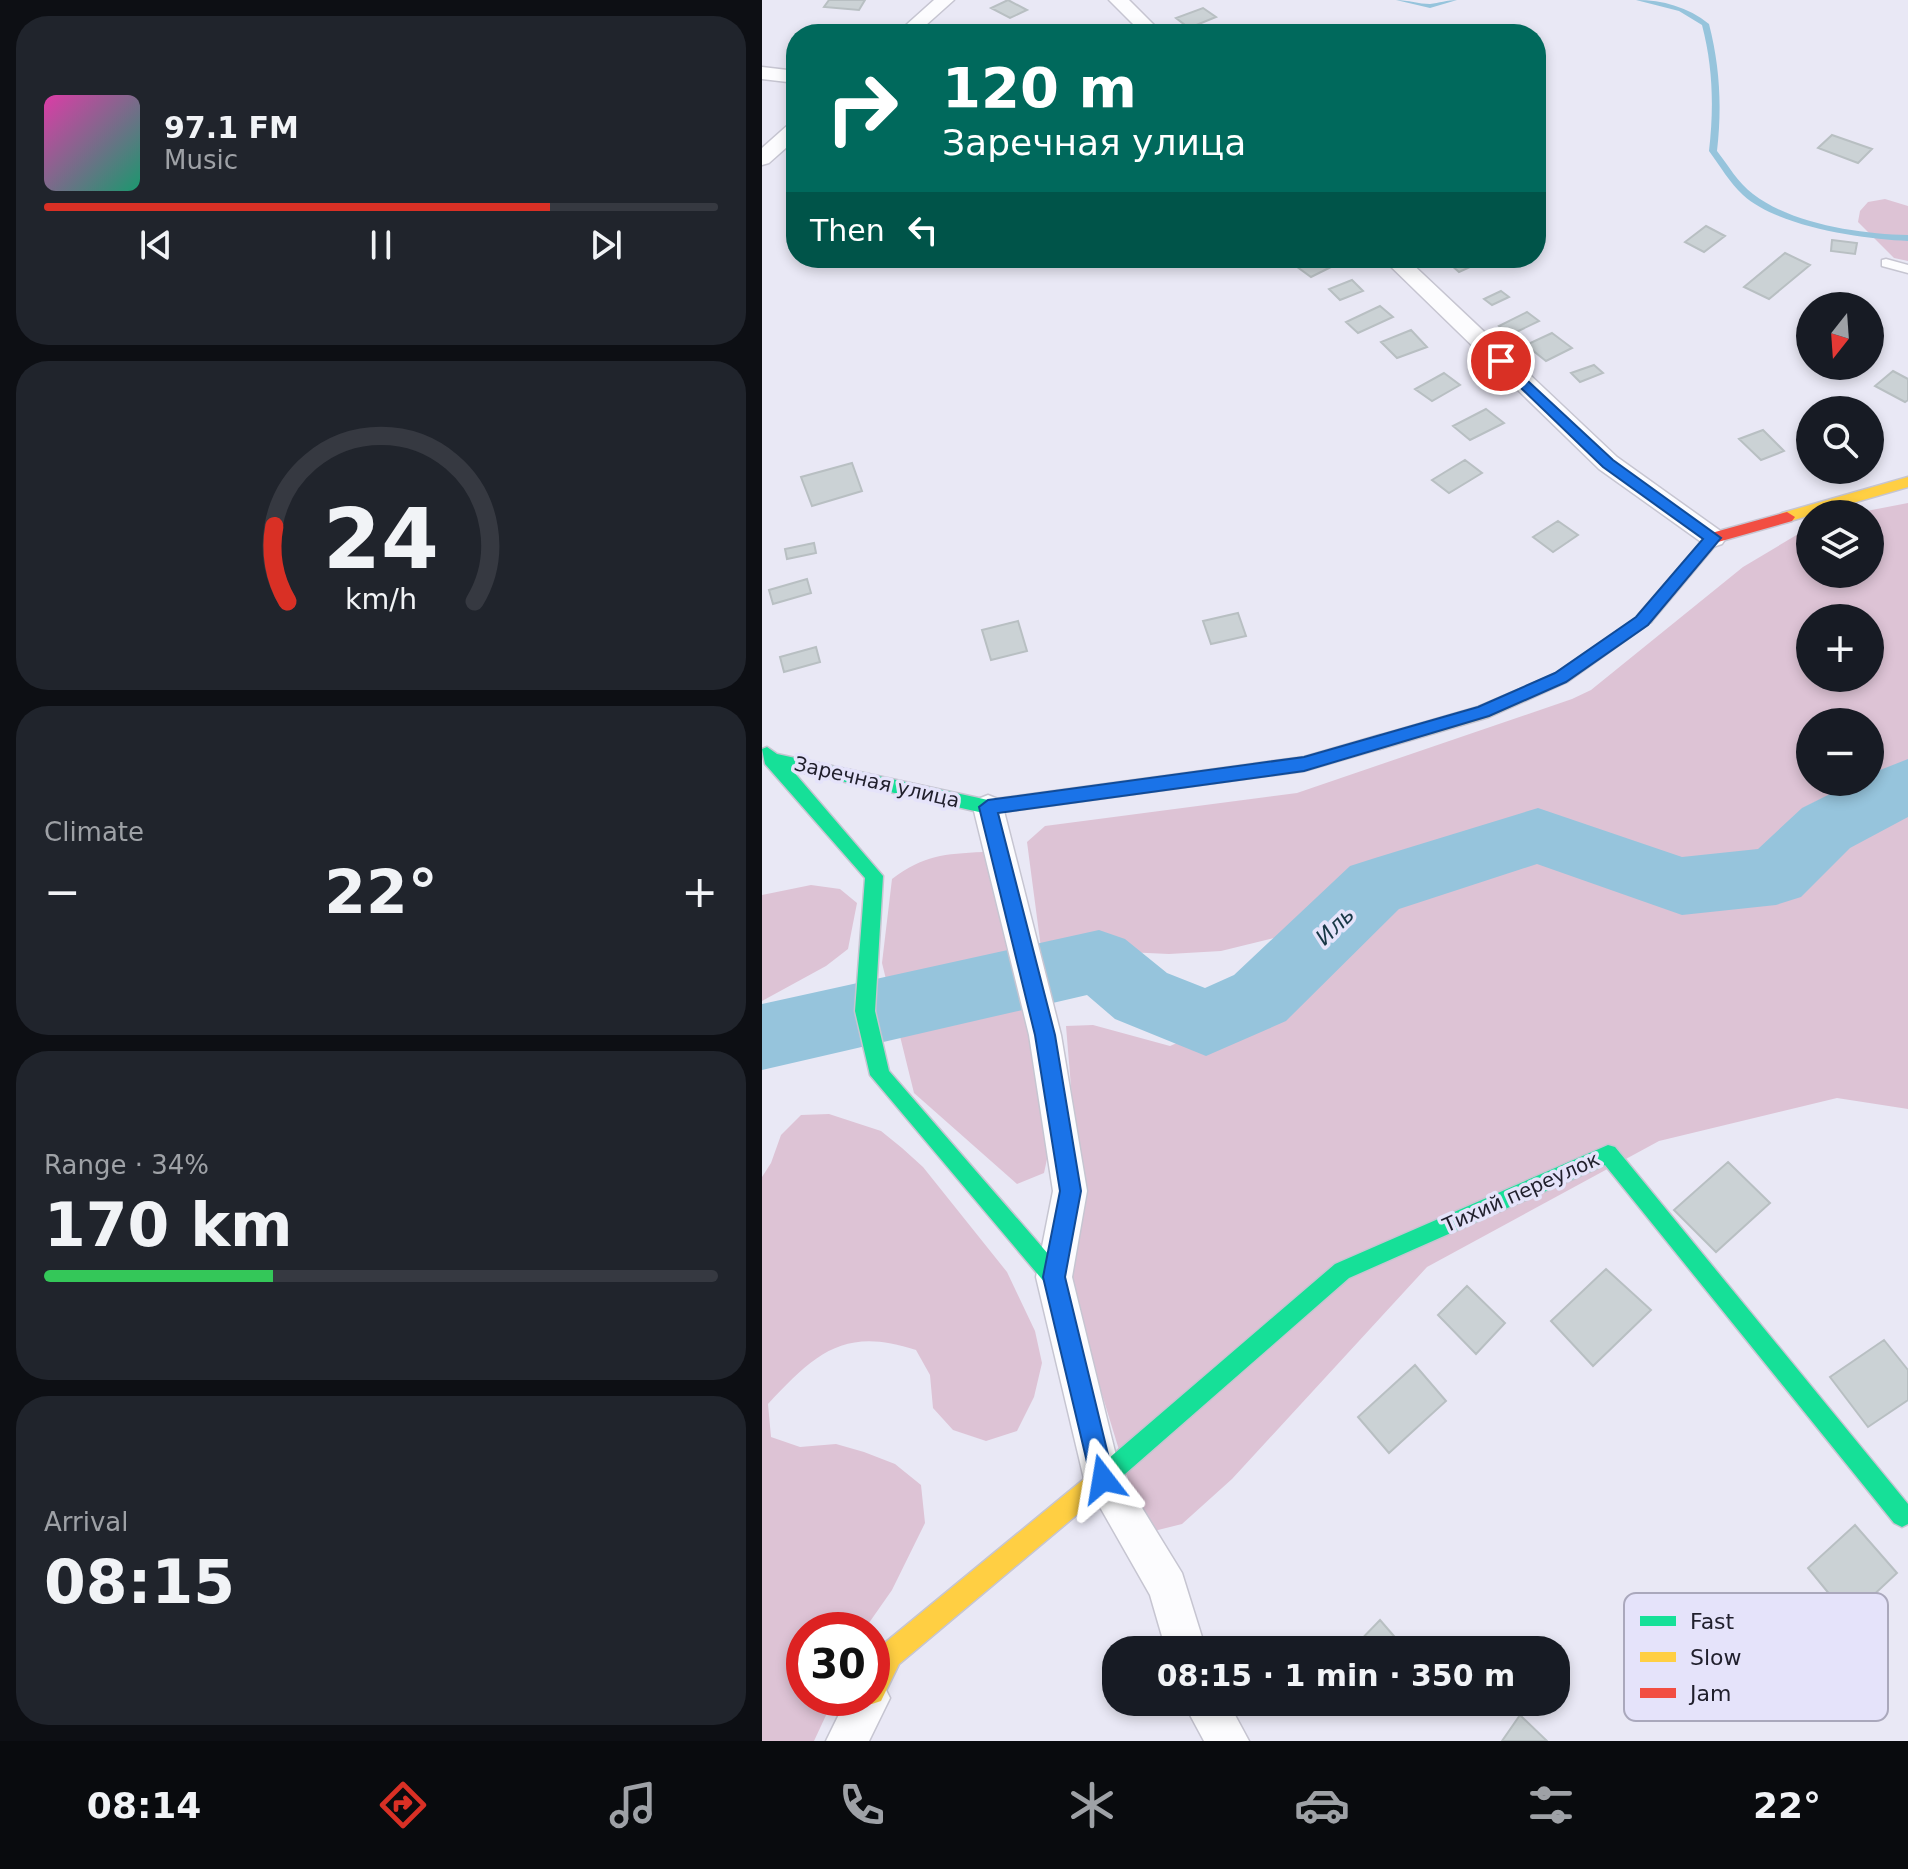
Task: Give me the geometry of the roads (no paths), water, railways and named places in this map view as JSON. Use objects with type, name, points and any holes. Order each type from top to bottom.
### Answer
[{"type":"street","points":[[917,24],[945,0]]},
{"type":"street","points":[[1118,0],[1143,24]]},
{"type":"street","points":[[762,73],[786,76]]},
{"type":"street","points":[[762,159],[786,137]]},
{"type":"street","points":[[1403,268],[1608,463],[1713,538],[1908,482]]},
{"type":"street","name":"Заречная улица","points":[[767,754],[988,807],[1304,764],[1483,712],[1561,678],[1642,621],[1713,538]]},
{"type":"street","points":[[767,754],[874,876],[865,1011],[880,1075],[1054,1277]]},
{"type":"street","points":[[988,807],[1045,1035],[1070,1191],[1054,1277],[1103,1479],[1168,1587],[1182,1636]]},
{"type":"street","name":"Тихий переулок","points":[[890,1655],[1103,1479],[1342,1271],[1608,1154],[1902,1515]]},
{"type":"street","points":[[847,1741],[860,1716]]},
{"type":"street","points":[[1213,1716],[1228,1741]]},
{"type":"lane","points":[[1886,263],[1908,269]]},
{"type":"waterway","points":[[1400,0],[1430,6],[1453,0]]},
{"type":"waterway","points":[[1640,0],[1681,9],[1705,24],[1716,87],[1713,151],[1748,195],[1780,213],[1825,227],[1908,238]]},
{"type":"waterway","name":"Иль","points":[[762,1037],[1099,961],[1141,996],[1206,1023],[1260,998],[1375,887],[1538,836],[1682,886],[1776,876],[1826,828],[1908,786]]}]
